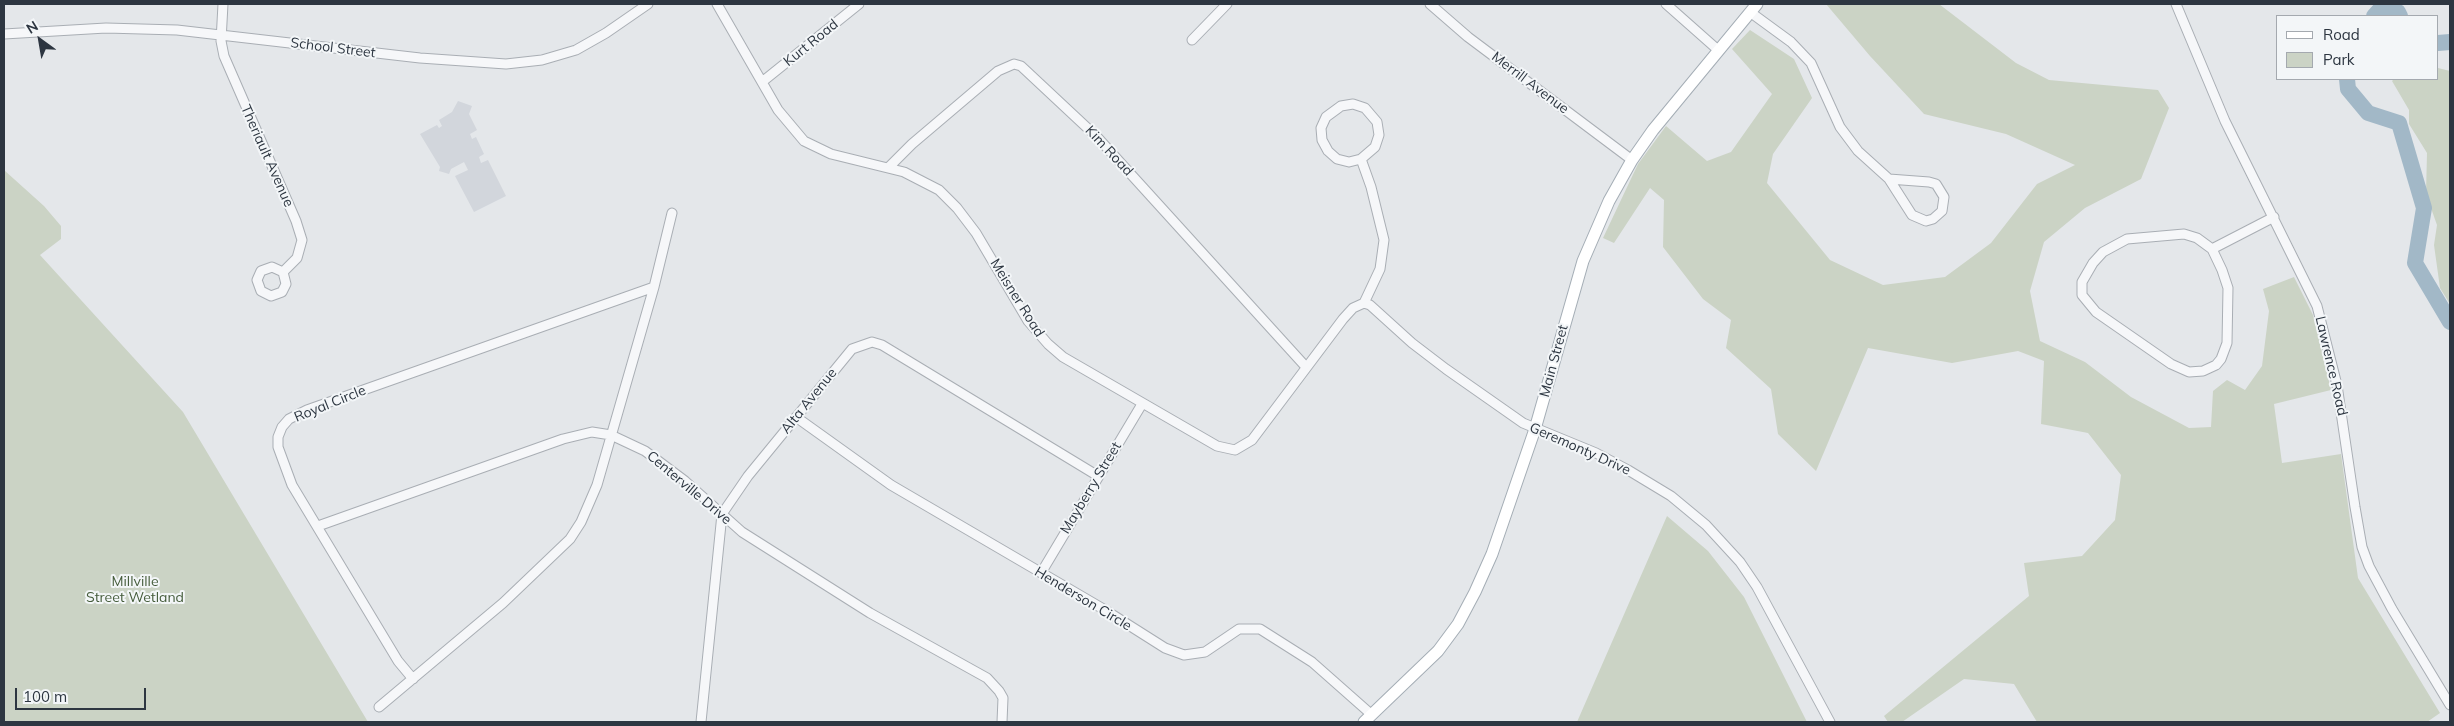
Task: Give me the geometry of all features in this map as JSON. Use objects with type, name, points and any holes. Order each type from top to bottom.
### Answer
[{"type":"main road","name":"Main Street","points":[[1368,718],[1438,650],[1466,610],[1492,554],[1535,428],[1583,261],[1596,226],[1632,160],[1662,118],[1754,8]]},
{"type":"street","name":"Theriault Avenue","points":[[223,4],[222,46],[230,71],[302,236],[300,253],[283,272]]},
{"type":"street","name":"School Street","points":[[4,34],[106,28],[177,30],[437,60],[506,64],[542,60],[576,50],[606,33],[648,4]]},
{"type":"street","name":"Meisner Road","points":[[717,4],[785,121],[804,141],[831,154],[888,167],[926,182],[939,190],[957,208],[976,233],[1028,321],[1048,344],[1063,357],[1217,446],[1235,450],[1252,440],[1343,319],[1353,308],[1364,303]]},
{"type":"street","name":"Kurt Road","points":[[762,82],[860,4]]},
{"type":"street","points":[[1192,40],[1227,4]]},
{"type":"street","name":"Merrill Avenue","points":[[1430,4],[1468,37],[1632,160]]},
{"type":"street","points":[[1666,4],[1718,50]]},
{"type":"street","name":"Lawrence Road","points":[[2176,4],[2225,121],[2317,306],[2329,346],[2344,426],[2356,515],[2362,547],[2369,566],[2396,616],[2450,705]]},
{"type":"street","points":[[1754,8],[1802,52],[1816,73],[1840,126],[1858,151],[1889,179],[1909,212],[1915,218],[1930,220],[1942,211],[1944,196],[1936,184],[1889,179]]},
{"type":"street","name":"Kim Road","points":[[888,167],[998,71],[1014,64],[1021,66],[1098,138],[1306,367]]},
{"type":"street","points":[[1353,104],[1365,108],[1377,122],[1378,141],[1371,152],[1361,159],[1349,162],[1337,159],[1328,151],[1322,140],[1321,128],[1326,117],[1341,106],[1353,104]]},
{"type":"street","points":[[1361,159],[1371,187],[1384,250],[1380,268],[1364,303]]},
{"type":"street","points":[[379,707],[471,632],[570,539],[581,522],[597,485],[654,287],[672,213]]},
{"type":"street","points":[[2212,249],[2274,217]]},
{"type":"street","points":[[2184,234],[2197,238],[2212,249],[2228,288],[2227,343],[2221,359],[2216,365],[2203,371],[2189,372],[2171,364],[2096,312],[2082,295],[2082,282],[2093,263],[2111,246],[2127,239],[2184,234]]},
{"type":"street","name":"Royal Circle","points":[[413,679],[398,661],[292,484],[280,457],[278,437],[289,419],[307,410],[654,287]]},
{"type":"street","name":"Geremonty Drive","points":[[1364,303],[1370,305],[1412,343],[1446,370],[1522,423],[1596,453],[1642,477],[1682,504],[1740,562],[1758,587],[1830,722]]},
{"type":"street","name":"Alta Avenue","points":[[701,722],[722,514],[736,492],[852,349],[872,342],[882,345],[978,405],[1098,476]]},
{"type":"street","name":"Mayberry Street","points":[[1041,573],[1142,404]]},
{"type":"street","name":"Henderson Circle","points":[[796,417],[891,485],[1165,648],[1184,655],[1205,652],[1239,629],[1260,629],[1312,662],[1368,718]]},
{"type":"street","name":"Centerville Drive","points":[[318,526],[563,439],[592,432],[611,435],[645,451],[685,481],[742,532],[847,598],[986,678],[1000,691],[1003,698],[1002,722]]},
{"type":"shaded area","points":[[458,101],[472,106],[469,114],[477,130],[470,134],[472,139],[476,137],[484,154],[479,157],[481,163],[488,160],[506,196],[474,212],[455,176],[468,170],[464,162],[451,169],[449,174],[439,171],[440,167],[420,134],[437,125],[439,128],[442,126],[439,120],[452,112]]},
{"type":"green space","points":[[1826,4],[1939,4],[2016,63],[2049,80],[2158,90],[2169,108],[2141,179],[2085,208],[2044,242],[2030,291],[2040,341],[2085,362],[2131,397],[2189,428],[2211,427],[2213,391],[2227,380],[2245,390],[2262,366],[2269,311],[2263,289],[2294,277],[2313,315],[2331,390],[2274,404],[2282,463],[2341,454],[2358,578],[2440,713],[2427,722],[2037,722],[2014,684],[1964,679],[1902,722],[1888,722],[1884,716],[2029,596],[2024,563],[2082,556],[2115,520],[2121,475],[2088,433],[2041,424],[2044,361],[2018,351],[1952,363],[1868,348],[1816,471],[1778,434],[1771,389],[1726,348],[1731,320],[1703,299],[1663,247],[1664,200],[1650,188],[1614,243],[1603,238],[1638,164],[1666,126],[1707,161],[1731,152],[1772,94],[1732,49],[1750,30],[1794,59],[1812,98],[1773,154],[1767,183],[1830,260],[1883,285],[1945,277],[1991,243],[2037,184],[2075,165],[2006,134],[1924,114],[1870,56]]},
{"type":"green space","points":[[2439,68],[2450,71],[2450,304],[2440,288],[2434,245],[2437,225],[2426,194],[2427,153],[2409,124],[2409,110],[2392,81],[2439,80]]},
{"type":"green space","name":"Millville Street Wetland","points":[[4,170],[44,206],[61,226],[61,239],[40,255],[183,412],[368,722],[4,722]]},
{"type":"green space","points":[[1667,516],[1708,551],[1744,597],[1807,722],[1577,722]]},
{"type":"waterway","points":[[2375,15],[2383,6],[2398,12],[2400,15]]},
{"type":"waterway","points":[[2439,43],[2450,42]]},
{"type":"waterway","points":[[2347,80],[2348,89],[2368,113],[2399,123],[2424,208],[2415,263],[2450,322]]}]
